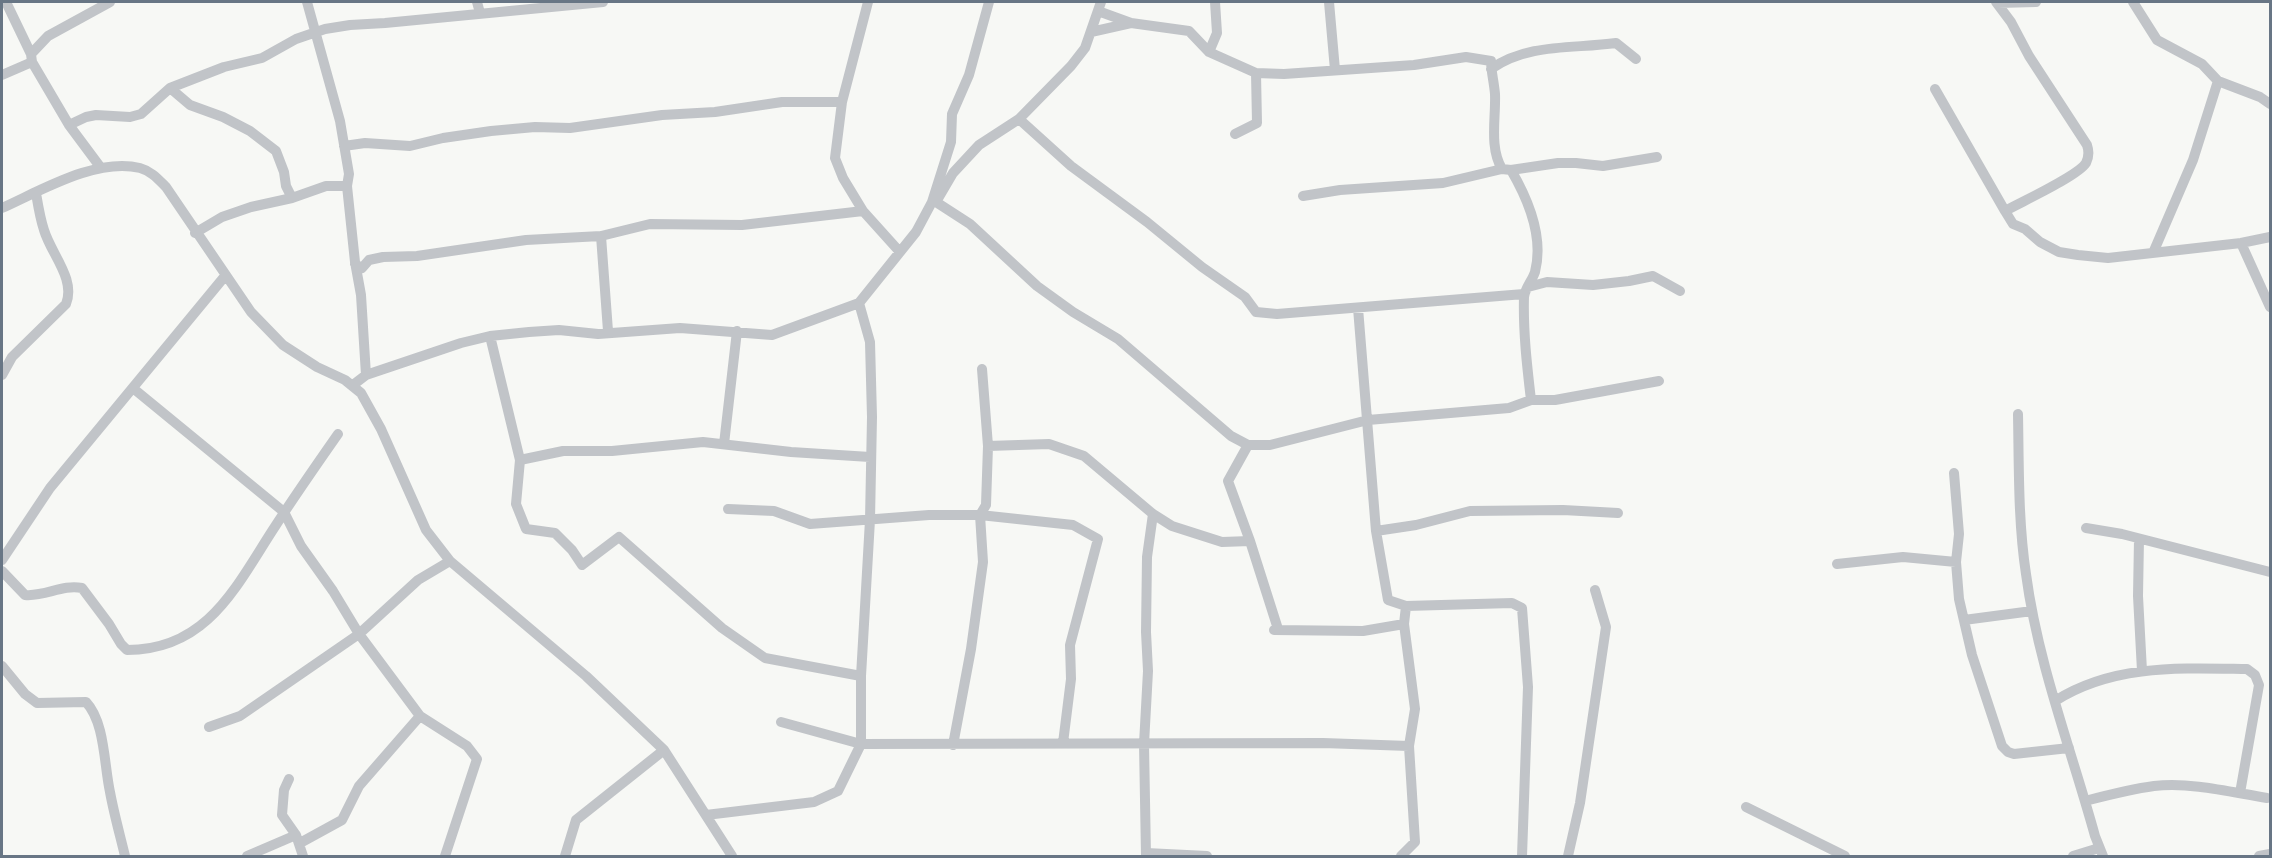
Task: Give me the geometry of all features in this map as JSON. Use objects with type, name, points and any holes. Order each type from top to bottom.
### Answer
[{"type":"street","points":[[6,2],[32,58],[69,125],[101,168]]},
{"type":"street","points":[[2,75],[32,58],[48,36],[110,2]]},
{"type":"street","points":[[307,2],[349,174],[347,186],[355,264],[361,295],[366,375]]},
{"type":"street","points":[[477,2],[480,13]]},
{"type":"street","points":[[69,125],[86,117],[130,117],[141,114],[170,88],[224,67],[262,58],[296,39],[316,32],[350,25],[603,2]]},
{"type":"street","points":[[868,2],[842,102],[836,158],[843,178],[863,211],[899,252]]},
{"type":"street","points":[[934,202],[951,142],[952,114],[969,75],[988,2]]},
{"type":"street","points":[[1209,52],[1217,33],[1215,2]]},
{"type":"street","points":[[1329,2],[1335,70]]},
{"type":"street","points":[[1997,2],[2036,2]]},
{"type":"street","points":[[1997,2],[2087,145],[2089,153],[2085,165],[2005,211]]},
{"type":"street","points":[[2133,2],[2157,40],[2202,64],[2217,81],[2260,97],[2271,104]]},
{"type":"street","points":[[353,385],[366,375],[461,343],[490,336],[559,330],[598,333],[681,327],[772,335],[859,303],[916,232],[953,174],[979,145],[1019,119],[1071,66],[1085,48],[1100,6],[1131,22],[1189,31],[1209,52],[1256,73],[1284,74],[1414,65],[1466,57],[1491,61],[1495,96],[1495,149],[1498,162],[1523,191],[1536,234],[1534,273],[1526,290],[1526,350],[1531,400]]},
{"type":"street","points":[[1091,32],[1131,22]]},
{"type":"street","points":[[1491,69],[1501,62],[1532,50],[1616,42],[1636,59]]},
{"type":"street","points":[[1235,134],[1257,123],[1256,73]]},
{"type":"street","points":[[2153,253],[2193,160],[2217,81]]},
{"type":"street","points":[[170,88],[190,105],[223,117],[250,131],[276,151],[284,172],[286,186],[292,198]]},
{"type":"street","points":[[1935,89],[2013,224],[2025,229],[2040,242],[2059,252],[2108,258],[2241,243],[2271,237]]},
{"type":"street","points":[[344,146],[365,143],[410,146],[443,138],[535,126],[570,128],[783,102],[842,102]]},
{"type":"street","points":[[1019,119],[1071,166],[1147,222],[1202,267],[1245,297],[1256,312],[1277,314],[1358,308],[1526,290],[1546,282],[1583,286],[1653,276],[1680,291]]},
{"type":"street","points":[[1303,196],[1340,190],[1443,183],[1506,169],[1558,163],[1603,166],[1657,157]]},
{"type":"street","points":[[2,208],[71,177],[101,168],[121,166],[141,168],[154,174],[166,187],[195,233],[251,312],[283,345],[353,385],[369,404],[426,530],[450,561],[586,676],[664,750],[732,856]]},
{"type":"street","points":[[195,233],[222,217],[251,207],[292,198],[326,186],[347,186]]},
{"type":"street","points":[[2,373],[12,357],[66,304],[70,294],[68,282],[44,231],[36,193]]},
{"type":"street","points":[[934,202],[970,224],[1037,286],[1073,312],[1118,339],[1231,436],[1248,445],[1270,445],[1368,420],[1509,408],[1531,400],[1555,400],[1659,381]]},
{"type":"street","points":[[355,264],[362,268],[369,260],[383,257],[417,256],[526,240],[601,236],[650,224],[742,225],[863,211]]},
{"type":"street","points":[[601,236],[608,331]]},
{"type":"street","points":[[2241,243],[2271,307]]},
{"type":"street","points":[[1534,273],[1546,282]]},
{"type":"street","points":[[2,560],[50,488],[225,276]]},
{"type":"street","points":[[706,815],[814,802],[838,791],[861,744],[861,676],[870,520],[872,417],[870,342],[859,303]]},
{"type":"street","points":[[1358,308],[1376,531],[1388,600],[1406,606],[1512,603],[1522,608],[1528,687],[1522,856]]},
{"type":"street","points":[[724,444],[738,331]]},
{"type":"street","points":[[490,336],[519,460],[516,504],[526,529],[555,533],[572,550],[582,565],[619,537],[722,628],[765,658],[861,676]]},
{"type":"street","points":[[953,745],[971,649],[983,562],[981,515],[986,505],[988,446],[982,369]]},
{"type":"street","points":[[134,389],[284,512],[301,546],[333,591],[359,634],[420,716],[467,746],[477,759],[445,856]]},
{"type":"street","points":[[2018,414],[2020,516],[2025,574],[2055,701],[2101,852],[2073,856]]},
{"type":"street","points":[[2,571],[26,595],[34,596],[68,586],[82,588],[127,650],[142,651],[177,641],[193,632],[222,608],[338,434]]},
{"type":"street","points":[[519,460],[563,451],[612,451],[703,442],[791,452],[870,456]]},
{"type":"street","points":[[988,446],[1049,444],[1084,456],[1153,514],[1172,526],[1222,542],[1250,541]]},
{"type":"street","points":[[1248,445],[1228,481],[1250,541],[1276,629],[1362,631],[1404,624]]},
{"type":"street","points":[[1954,473],[1959,534],[1956,562],[1959,598],[1972,655],[2002,746],[2014,754],[2069,747]]},
{"type":"street","points":[[728,509],[774,511],[810,524],[928,515],[981,515],[1073,525],[1098,538],[1070,645],[1071,679],[1063,743]]},
{"type":"street","points":[[1376,531],[1416,525],[1470,511],[1563,510],[1618,513]]},
{"type":"street","points":[[1153,514],[1148,557],[1146,632],[1148,671],[1144,744],[1146,855],[1207,856]]},
{"type":"street","points":[[2086,528],[2271,572]]},
{"type":"street","points":[[2139,539],[2138,596],[2142,671]]},
{"type":"street","points":[[1837,564],[1903,557],[1956,562]]},
{"type":"street","points":[[209,727],[240,716],[359,634],[418,579],[450,561]]},
{"type":"street","points":[[1568,856],[1580,803],[1606,627],[1595,590]]},
{"type":"street","points":[[1401,856],[1415,842],[1409,746],[1415,709],[1404,624],[1406,606]]},
{"type":"street","points":[[1964,620],[2032,610]]},
{"type":"street","points":[[2,666],[25,694],[37,703],[86,702],[90,706],[98,719],[110,792],[125,856]]},
{"type":"street","points":[[2055,701],[2068,693],[2113,676],[2142,671],[2174,668],[2247,669],[2255,675],[2259,686],[2240,793]]},
{"type":"street","points":[[247,856],[298,839],[342,820],[359,786],[420,716]]},
{"type":"street","points":[[781,722],[861,744],[1323,743],[1409,746]]},
{"type":"street","points":[[565,856],[576,820],[664,750]]},
{"type":"street","points":[[289,779],[284,790],[282,815],[298,839],[303,856]]},
{"type":"street","points":[[2085,801],[2155,786],[2185,786],[2266,798]]},
{"type":"street","points":[[1746,807],[1845,856]]},
{"type":"street","points":[[2259,856],[2271,854]]}]
